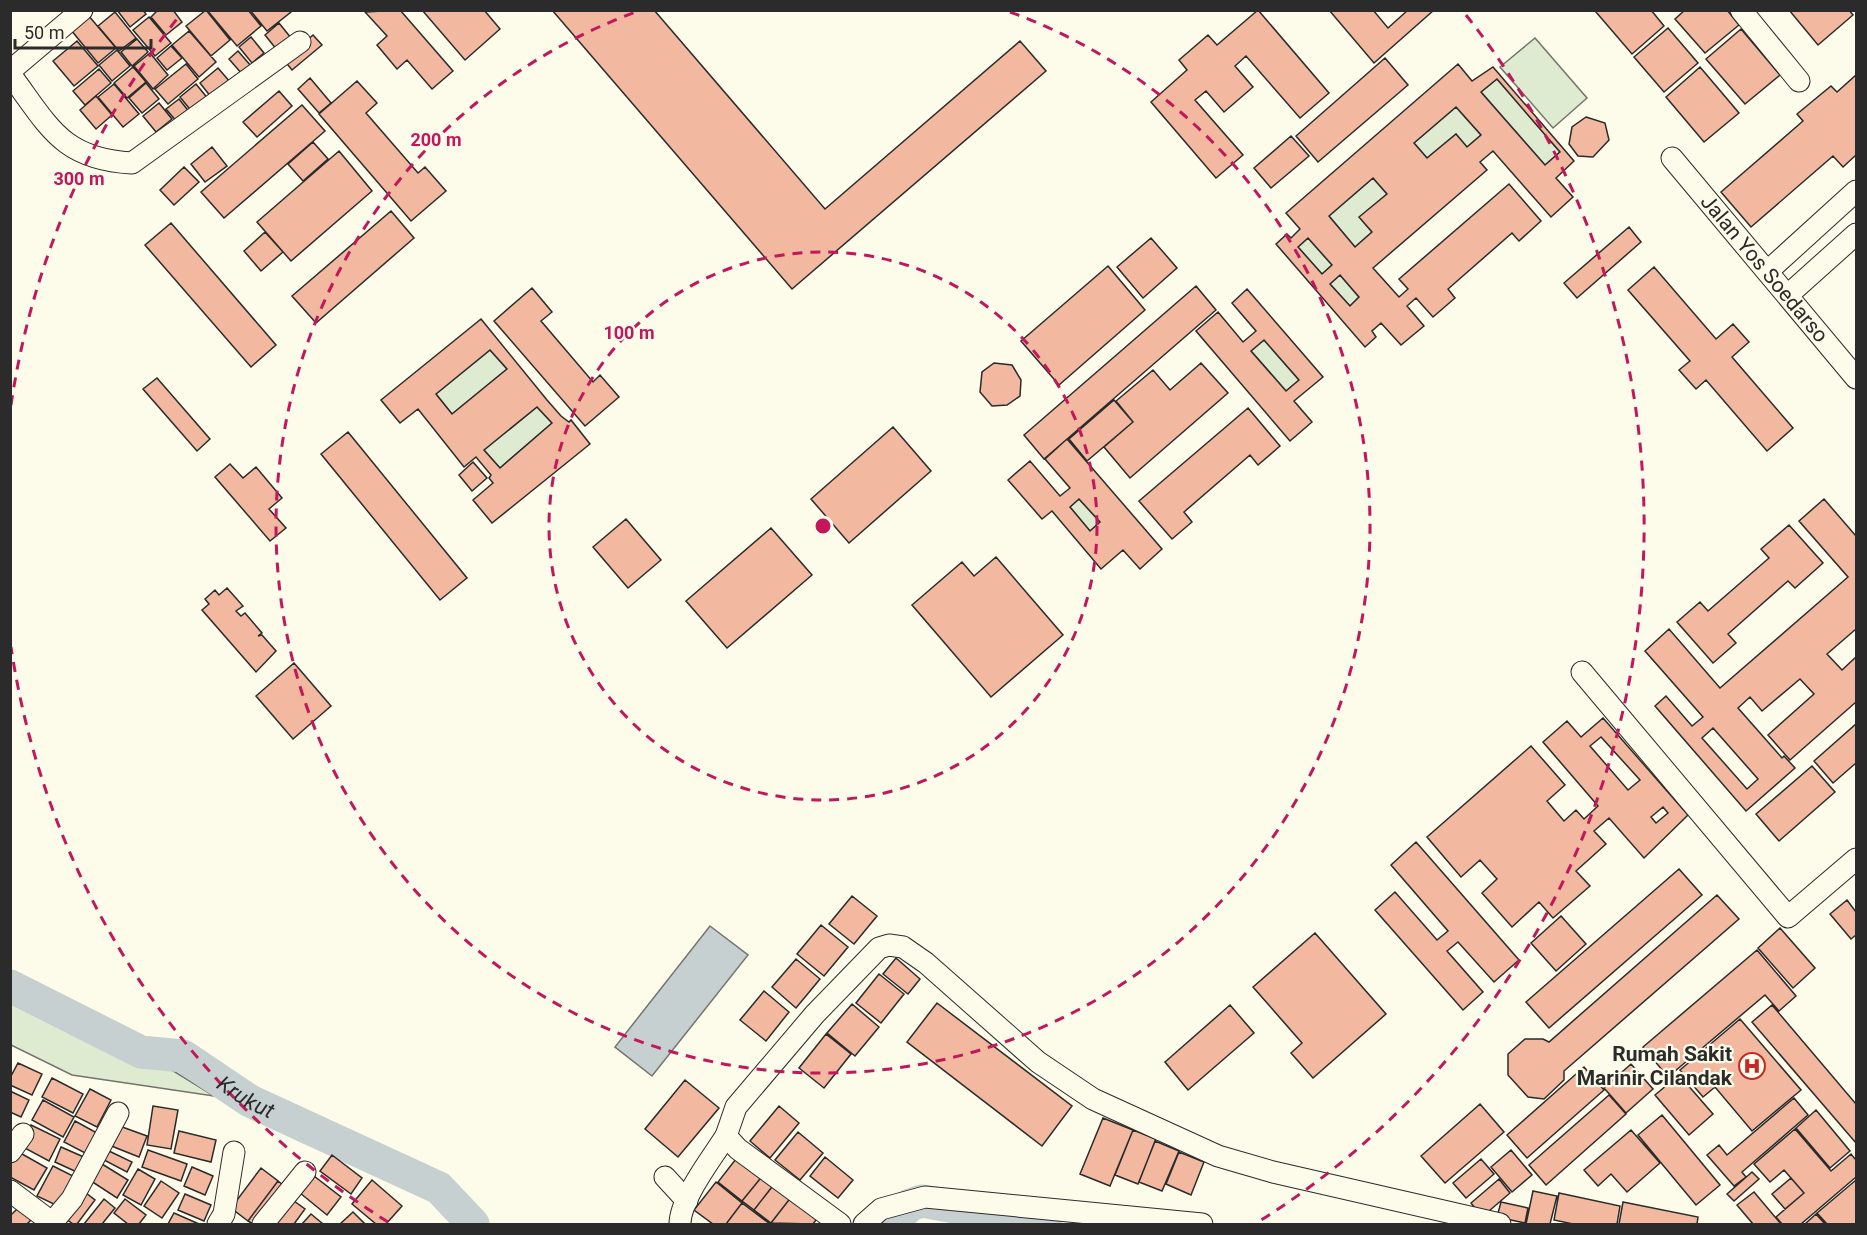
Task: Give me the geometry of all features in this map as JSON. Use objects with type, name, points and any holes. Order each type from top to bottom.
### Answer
[{"type":"street","points":[[82,10],[10,73],[60,140],[101,161],[132,163],[300,42]]},
{"type":"street","points":[[1741,10],[1799,81]]},
{"type":"street","name":"Jalan Yos Soedarso","points":[[1672,158],[1857,378]]},
{"type":"street","points":[[1768,271],[1857,191]]},
{"type":"street","points":[[1788,295],[1857,234]]},
{"type":"street","points":[[1582,672],[1788,917],[1857,859]]},
{"type":"street","points":[[680,1224],[680,1216],[687,1201],[726,1136],[736,1107],[815,1014],[879,948],[889,945],[903,947],[926,963],[1038,1062],[1093,1099],[1218,1156],[1273,1172],[1500,1224]]},
{"type":"street","points":[[10,1191],[52,1224],[72,1199],[118,1113]]},
{"type":"street","points":[[10,1152],[23,1134]]},
{"type":"street","points":[[726,1136],[738,1149],[840,1224]]},
{"type":"street","points":[[228,1221],[234,1152]]},
{"type":"street","points":[[263,1224],[305,1172]]},
{"type":"street","points":[[665,1177],[687,1201]]},
{"type":"street","points":[[864,1224],[881,1209],[925,1197],[1202,1224]]},
{"type":"green space","points":[[1535,38],[1587,98],[1553,128],[1500,67]]},
{"type":"green space","points":[[1497,79],[1560,152],[1545,165],[1481,92]]},
{"type":"green space","points":[[1456,107],[1481,135],[1467,147],[1456,134],[1427,158],[1414,143]]},
{"type":"green space","points":[[1373,178],[1387,194],[1360,217],[1372,232],[1355,247],[1329,216]]},
{"type":"green space","points":[[1308,238],[1332,265],[1322,274],[1298,247]]},
{"type":"green space","points":[[1340,275],[1359,297],[1350,306],[1330,284]]},
{"type":"green space","points":[[1264,340],[1299,380],[1286,391],[1251,351]]},
{"type":"green space","points":[[490,350],[507,369],[452,414],[436,394]]},
{"type":"green space","points":[[537,407],[552,423],[500,468],[484,450]]},
{"type":"green space","points":[[1079,499],[1100,522],[1090,531],[1070,507]]},
{"type":"green space","points":[[10,971],[214,1096],[72,1075],[11,1045]]},
{"type":"shaded area","points":[[710,926],[748,955],[652,1076],[615,1047]]},
{"type":"building","points":[[117,10],[143,10],[146,14],[130,27]]},
{"type":"building","points":[[158,10],[173,10],[182,22],[166,35],[151,17]]},
{"type":"building","points":[[206,10],[230,40],[211,56],[186,26]]},
{"type":"building","points":[[207,10],[248,10],[261,26],[237,46]]},
{"type":"building","points":[[250,10],[290,10],[291,12],[267,31]]},
{"type":"building","points":[[400,10],[453,71],[432,89],[407,60],[397,69],[377,45],[387,36],[365,12]]},
{"type":"building","points":[[422,10],[484,10],[500,29],[465,60]]},
{"type":"building","points":[[552,10],[654,10],[825,209],[1020,41],[1046,71],[792,289]]},
{"type":"building","points":[[1258,10],[1329,93],[1300,118],[1246,56],[1235,66],[1253,87],[1224,112],[1206,91],[1195,100],[1243,155],[1216,178],[1151,102],[1187,70],[1179,60],[1208,35],[1217,45]]},
{"type":"building","points":[[1329,10],[1373,10],[1388,28],[1408,10],[1434,10],[1374,63]]},
{"type":"building","points":[[1598,10],[1651,10],[1664,26],[1632,54],[1596,12]]},
{"type":"building","points":[[1685,10],[1727,10],[1739,25],[1705,53],[1675,19]]},
{"type":"building","points":[[1789,10],[1849,10],[1853,15],[1818,45]]},
{"type":"building","points":[[115,12],[136,38],[119,51],[98,26]]},
{"type":"building","points":[[88,15],[116,48],[98,63],[71,30]]},
{"type":"building","points":[[149,17],[171,43],[155,56],[133,30]]},
{"type":"building","points":[[279,23],[291,38],[277,50],[265,35]]},
{"type":"building","points":[[1668,28],[1698,63],[1664,92],[1634,57]]},
{"type":"building","points":[[1741,29],[1780,75],[1745,104],[1706,59]]},
{"type":"building","points":[[189,31],[216,62],[199,77],[172,45]]},
{"type":"building","points":[[313,35],[322,45],[292,70],[284,60]]},
{"type":"building","points":[[251,37],[264,53],[252,63],[239,47]]},
{"type":"building","points":[[137,39],[148,52],[132,66],[121,52]]},
{"type":"building","points":[[77,41],[98,66],[74,86],[53,61]]},
{"type":"building","points":[[171,46],[182,58],[167,70],[157,58]]},
{"type":"building","points":[[117,50],[130,66],[112,81],[99,65]]},
{"type":"building","points":[[238,51],[251,66],[242,74],[229,59]]},
{"type":"building","points":[[150,53],[168,75],[153,89],[134,66]]},
{"type":"building","points":[[1385,58],[1408,85],[1318,162],[1296,136]]},
{"type":"building","points":[[186,64],[198,79],[168,104],[155,89]]},
{"type":"building","points":[[1458,64],[1472,81],[1493,67],[1574,161],[1556,178],[1573,197],[1551,217],[1493,151],[1480,162],[1487,170],[1373,268],[1399,297],[1408,289],[1399,279],[1509,184],[1541,221],[1519,241],[1512,233],[1448,289],[1455,298],[1433,317],[1416,298],[1407,306],[1424,326],[1401,345],[1381,323],[1372,331],[1376,337],[1365,347],[1276,244],[1287,234],[1291,238],[1300,229],[1286,213]],"holes":[[[1497,79],[1560,152],[1545,165],[1481,92]],[[1456,107],[1481,135],[1467,147],[1456,134],[1427,158],[1414,143]],[[1373,178],[1387,194],[1359,217],[1372,232],[1355,247],[1329,216]],[[1308,238],[1332,265],[1322,274],[1298,247]],[[1340,275],[1359,297],[1350,306],[1330,284]]]},
{"type":"building","points":[[133,67],[146,82],[127,98],[114,83]]},
{"type":"building","points":[[1700,67],[1739,113],[1704,142],[1666,97]]},
{"type":"building","points":[[218,68],[230,82],[211,97],[200,83]]},
{"type":"building","points":[[99,69],[111,83],[85,105],[73,91]]},
{"type":"building","points":[[1856,75],[1856,155],[1843,167],[1833,156],[1751,227],[1721,192],[1803,121],[1797,114],[1831,86],[1837,92]]},
{"type":"building","points":[[310,78],[331,103],[319,113],[298,89]]},
{"type":"building","points":[[357,81],[377,103],[366,113],[418,173],[425,167],[446,191],[411,221],[319,114]]},
{"type":"building","points":[[146,83],[159,99],[142,113],[129,98]]},
{"type":"building","points":[[114,84],[139,114],[123,127],[98,97]]},
{"type":"building","points":[[196,84],[209,100],[193,113],[180,97]]},
{"type":"building","points":[[279,91],[292,106],[257,137],[243,122]]},
{"type":"building","points":[[96,96],[112,115],[96,129],[80,110]]},
{"type":"building","points":[[179,99],[190,113],[178,123],[166,109]]},
{"type":"building","points":[[159,103],[172,119],[156,132],[143,116]]},
{"type":"building","points":[[302,105],[325,131],[224,218],[201,192]]},
{"type":"building","points":[[1586,117],[1605,123],[1609,140],[1593,157],[1578,156],[1569,144],[1572,127]]},
{"type":"building","points":[[1291,136],[1309,156],[1271,188],[1254,168]]},
{"type":"building","points":[[313,142],[328,159],[303,181],[288,164]]},
{"type":"building","points":[[212,147],[227,166],[205,182],[191,164]]},
{"type":"building","points":[[339,151],[372,191],[291,261],[257,222]]},
{"type":"building","points":[[184,167],[199,182],[174,205],[160,190]]},
{"type":"building","points":[[391,211],[414,238],[316,323],[292,296]]},
{"type":"building","points":[[171,223],[276,345],[251,367],[145,245]]},
{"type":"building","points":[[1629,227],[1641,242],[1577,298],[1564,283]]},
{"type":"building","points":[[265,232],[283,252],[261,271],[244,251]]},
{"type":"building","points":[[1151,238],[1177,268],[1143,298],[1117,267]]},
{"type":"building","points":[[1108,266],[1145,310],[1059,385],[1021,341]]},
{"type":"building","points":[[1654,267],[1716,339],[1733,324],[1749,342],[1732,357],[1793,428],[1767,451],[1706,380],[1696,389],[1679,370],[1690,361],[1628,290]]},
{"type":"building","points":[[1196,286],[1216,310],[1044,459],[1024,435]]},
{"type":"building","points":[[532,288],[552,312],[541,321],[593,382],[600,375],[619,397],[585,426],[494,321]]},
{"type":"building","points":[[1247,289],[1323,377],[1294,401],[1312,422],[1290,441],[1196,331],[1218,312],[1243,342],[1256,331],[1232,303]],"holes":[[[1264,340],[1299,380],[1286,391],[1251,351]]]},
{"type":"building","points":[[481,319],[547,400],[561,416],[569,422],[571,420],[590,444],[492,523],[473,500],[493,483],[489,478],[491,475],[476,457],[464,467],[418,409],[400,423],[381,400]],"holes":[[[490,350],[507,369],[452,414],[436,394]],[[537,407],[552,423],[500,468],[484,450]]]},
{"type":"building","points":[[994,363],[1012,365],[1021,380],[1020,396],[1007,405],[992,406],[980,392],[982,372]]},
{"type":"building","points":[[1201,363],[1228,393],[1130,478],[1104,447],[1133,422],[1116,401],[1153,370],[1170,390]]},
{"type":"building","points":[[157,378],[210,439],[197,451],[143,389]]},
{"type":"building","points":[[1114,400],[1133,422],[1087,461],[1069,439]]},
{"type":"building","points":[[1248,408],[1280,446],[1258,465],[1250,455],[1184,512],[1192,522],[1172,539],[1139,501]]},
{"type":"building","points":[[893,427],[931,471],[849,543],[811,499]]},
{"type":"building","points":[[348,432],[467,578],[440,600],[321,454]]},
{"type":"building","points":[[1067,439],[1162,549],[1140,569],[1123,550],[1101,569],[1052,511],[1042,519],[1008,480],[1030,461],[1060,496],[1070,488],[1045,459]],"holes":[[[1079,499],[1100,522],[1090,531],[1070,507]]]},
{"type":"building","points":[[473,462],[487,478],[472,491],[459,475]]},
{"type":"building","points":[[230,464],[243,478],[256,467],[282,498],[269,509],[286,528],[270,541],[215,477]]},
{"type":"building","points":[[1824,499],[1856,536],[1856,629],[1827,654],[1842,670],[1856,657],[1856,702],[1790,760],[1768,735],[1814,694],[1800,679],[1762,711],[1750,697],[1738,708],[1782,758],[1784,756],[1795,768],[1746,811],[1655,706],[1666,696],[1692,726],[1703,717],[1645,651],[1669,629],[1720,688],[1848,577],[1799,521]],"holes":[[[1713,728],[1758,779],[1747,789],[1702,738]]]},
{"type":"building","points":[[626,519],[661,560],[628,588],[593,547]]},
{"type":"building","points":[[1789,525],[1823,563],[1795,588],[1788,581],[1728,634],[1736,643],[1713,663],[1677,622],[1700,602],[1708,611],[1769,558],[1761,549]]},
{"type":"building","points":[[771,528],[812,575],[727,648],[686,601]]},
{"type":"building","points":[[996,557],[1063,635],[991,697],[912,605],[962,562],[974,576]]},
{"type":"building","points":[[227,588],[243,606],[236,611],[241,616],[245,613],[262,633],[258,636],[262,635],[276,651],[256,672],[202,610],[209,604],[205,599],[215,590],[219,595]]},
{"type":"building","points":[[294,663],[331,706],[293,739],[256,696]]},
{"type":"building","points":[[1603,718],[1688,815],[1644,858],[1609,818],[1594,831],[1606,844],[1576,871],[1590,886],[1553,918],[1539,902],[1512,927],[1482,893],[1497,879],[1480,860],[1461,877],[1427,837],[1531,746],[1565,785],[1547,801],[1564,821],[1576,810],[1584,819],[1598,806],[1543,742],[1567,721],[1581,737]],"holes":[[[1601,737],[1640,780],[1628,790],[1590,746]],[[1663,807],[1668,813],[1656,823],[1651,817]]]},
{"type":"building","points":[[1856,724],[1856,763],[1833,783],[1814,761]]},
{"type":"building","points":[[1812,766],[1835,792],[1779,841],[1756,814]]},
{"type":"building","points":[[1416,842],[1519,960],[1494,982],[1458,942],[1447,951],[1483,992],[1463,1010],[1375,910],[1395,892],[1437,940],[1448,931],[1391,865]]},
{"type":"building","points":[[1679,869],[1702,895],[1549,1028],[1526,1002]]},
{"type":"building","points":[[1717,895],[1739,919],[1564,1071],[1564,1080],[1544,1099],[1528,1097],[1508,1075],[1508,1054],[1525,1039],[1543,1039],[1549,1042]]},
{"type":"building","points":[[852,896],[877,916],[854,944],[829,924]]},
{"type":"building","points":[[1847,900],[1856,912],[1856,935],[1851,939],[1830,914]]},
{"type":"building","points":[[1561,916],[1586,944],[1556,971],[1531,943]]},
{"type":"building","points":[[821,925],[848,947],[824,976],[797,954]]},
{"type":"building","points":[[1780,928],[1815,968],[1793,988],[1758,948]]},
{"type":"building","points":[[1315,933],[1386,1014],[1313,1078],[1291,1053],[1302,1043],[1253,987]]},
{"type":"building","points":[[1757,950],[1796,996],[1779,1011],[1765,995],[1668,1077],[1643,1047]]},
{"type":"building","points":[[896,958],[920,979],[908,994],[883,974]]},
{"type":"building","points":[[796,959],[820,979],[796,1008],[772,987]]},
{"type":"building","points":[[879,974],[904,994],[881,1023],[856,1003]]},
{"type":"building","points":[[764,991],[789,1012],[766,1041],[740,1020]]},
{"type":"building","points":[[937,1003],[1072,1106],[1042,1146],[907,1042]]},
{"type":"building","points":[[852,1004],[879,1027],[855,1056],[827,1033]]},
{"type":"building","points":[[1230,1005],[1254,1033],[1188,1090],[1165,1062]]},
{"type":"building","points":[[1772,1005],[1856,1104],[1856,1143],[1752,1022]]},
{"type":"building","points":[[1740,1019],[1801,1090],[1752,1131],[1715,1087],[1703,1097],[1680,1070]]},
{"type":"building","points":[[826,1034],[851,1054],[824,1088],[799,1068]]},
{"type":"building","points":[[18,1063],[42,1074],[32,1095],[10,1085],[10,1078]]},
{"type":"building","points":[[1631,1064],[1653,1089],[1626,1113],[1604,1088]]},
{"type":"building","points":[[1584,1067],[1604,1090],[1527,1158],[1507,1135]]},
{"type":"building","points":[[1679,1075],[1713,1114],[1689,1135],[1655,1095]]},
{"type":"building","points":[[52,1078],[83,1094],[73,1113],[42,1097]]},
{"type":"building","points":[[685,1080],[719,1108],[678,1157],[645,1129]]},
{"type":"building","points":[[90,1089],[111,1100],[97,1127],[75,1116]]},
{"type":"building","points":[[10,1091],[29,1100],[21,1117],[10,1112]]},
{"type":"building","points":[[1609,1095],[1626,1114],[1546,1185],[1529,1165]]},
{"type":"building","points":[[1794,1098],[1808,1115],[1742,1172],[1746,1177],[1734,1186],[1707,1155],[1719,1145],[1727,1155]]},
{"type":"building","points":[[43,1100],[74,1117],[63,1137],[32,1120]]},
{"type":"building","points":[[1480,1104],[1504,1132],[1445,1183],[1421,1156]]},
{"type":"building","points":[[153,1106],[178,1110],[171,1149],[147,1145]]},
{"type":"building","points":[[779,1106],[799,1123],[770,1158],[750,1141]]},
{"type":"building","points":[[1816,1110],[1850,1151],[1830,1168],[1796,1128]]},
{"type":"building","points":[[1662,1115],[1720,1185],[1696,1205],[1638,1135]]},
{"type":"building","points":[[1103,1118],[1133,1130],[1110,1186],[1080,1174]]},
{"type":"building","points":[[75,1121],[97,1133],[87,1154],[64,1142]]},
{"type":"building","points":[[114,1124],[147,1136],[139,1157],[104,1143]]},
{"type":"building","points":[[31,1125],[60,1139],[49,1161],[21,1146]]},
{"type":"building","points":[[1795,1129],[1831,1171],[1851,1154],[1856,1160],[1856,1177],[1801,1224],[1782,1224],[1776,1217],[1804,1193],[1784,1170],[1770,1182],[1754,1164]]},
{"type":"building","points":[[1133,1130],[1156,1139],[1138,1184],[1115,1175]]},
{"type":"building","points":[[1631,1130],[1660,1163],[1627,1192],[1611,1174],[1598,1186],[1584,1170]]},
{"type":"building","points":[[179,1131],[216,1140],[211,1162],[174,1153]]},
{"type":"building","points":[[798,1132],[823,1153],[800,1180],[775,1160]]},
{"type":"building","points":[[1155,1141],[1179,1151],[1162,1191],[1139,1182]]},
{"type":"building","points":[[61,1147],[86,1158],[79,1173],[55,1162]]},
{"type":"building","points":[[15,1150],[47,1168],[34,1190],[10,1177],[10,1158]]},
{"type":"building","points":[[148,1150],[187,1164],[181,1181],[142,1167]]},
{"type":"building","points":[[1511,1150],[1532,1175],[1512,1192],[1491,1167]]},
{"type":"building","points":[[109,1151],[132,1162],[127,1172],[104,1160]]},
{"type":"building","points":[[1179,1152],[1204,1162],[1191,1195],[1166,1184]]},
{"type":"building","points":[[332,1155],[362,1178],[351,1194],[320,1171]]},
{"type":"building","points":[[739,1155],[764,1174],[742,1201],[718,1182]]},
{"type":"building","points":[[825,1157],[853,1180],[838,1198],[810,1176]]},
{"type":"building","points":[[1481,1159],[1494,1174],[1466,1198],[1453,1183]]},
{"type":"building","points":[[102,1164],[128,1180],[117,1198],[91,1181]]},
{"type":"building","points":[[53,1166],[75,1177],[60,1207],[37,1196]]},
{"type":"building","points":[[192,1167],[213,1176],[205,1195],[184,1186]]},
{"type":"building","points":[[261,1168],[278,1181],[248,1221],[231,1208]]},
{"type":"building","points":[[138,1169],[155,1179],[141,1205],[123,1195]]},
{"type":"building","points":[[1752,1172],[1759,1179],[1734,1201],[1727,1194]]},
{"type":"building","points":[[764,1174],[775,1183],[754,1210],[742,1201]]},
{"type":"building","points":[[314,1176],[341,1197],[327,1215],[300,1193]]},
{"type":"building","points":[[1791,1178],[1804,1193],[1785,1209],[1772,1194]]},
{"type":"building","points":[[1499,1179],[1510,1193],[1482,1217],[1471,1203]]},
{"type":"building","points":[[372,1180],[402,1206],[386,1224],[376,1224],[352,1204]]},
{"type":"building","points":[[1856,1180],[1856,1224],[1827,1224],[1817,1213]]},
{"type":"building","points":[[161,1181],[179,1193],[162,1218],[144,1206]]},
{"type":"building","points":[[278,1181],[288,1189],[253,1224],[248,1221]]},
{"type":"building","points":[[716,1182],[742,1203],[726,1224],[713,1224],[694,1210]]},
{"type":"building","points":[[775,1183],[792,1196],[771,1223],[754,1210]]},
{"type":"building","points":[[82,1190],[95,1200],[77,1224],[73,1224],[62,1216]]},
{"type":"building","points":[[1533,1191],[1557,1196],[1550,1224],[1526,1224]]},
{"type":"building","points":[[1754,1192],[1781,1224],[1753,1224],[1737,1205]]},
{"type":"building","points":[[1559,1193],[1620,1206],[1617,1224],[1573,1224],[1554,1220]]},
{"type":"building","points":[[185,1194],[211,1205],[204,1221],[178,1210]]},
{"type":"building","points":[[287,1196],[305,1209],[294,1224],[267,1224]]},
{"type":"building","points":[[792,1196],[819,1216],[813,1224],[771,1223]]},
{"type":"building","points":[[104,1199],[115,1208],[102,1224],[84,1224]]},
{"type":"building","points":[[125,1199],[146,1215],[139,1224],[128,1224],[114,1213]]},
{"type":"building","points":[[1501,1202],[1528,1208],[1525,1223],[1497,1217]]},
{"type":"building","points":[[1623,1202],[1698,1217],[1697,1224],[1619,1224]]},
{"type":"building","points":[[742,1203],[770,1224],[726,1224]]},
{"type":"building","points":[[21,1205],[34,1217],[27,1224],[10,1224],[10,1216]]},
{"type":"building","points":[[353,1212],[365,1224],[340,1224]]},
{"type":"building","points":[[174,1213],[199,1224],[168,1224]]},
{"type":"building","points":[[311,1214],[323,1224],[302,1224]]},
{"type":"building","points":[[1816,1214],[1825,1224],[1805,1224]]},
{"type":"waterway","name":"Krukut","points":[[10,986],[141,1052],[183,1056],[250,1101],[439,1188],[473,1224]]},
{"type":"waterway","name":"Krukut","points":[[891,1224],[910,1205],[922,1201],[1045,1224]]},
{"type":"place","name":"Rumah Sakit Marinir Cilandak","points":[[1752,1066]]}]
